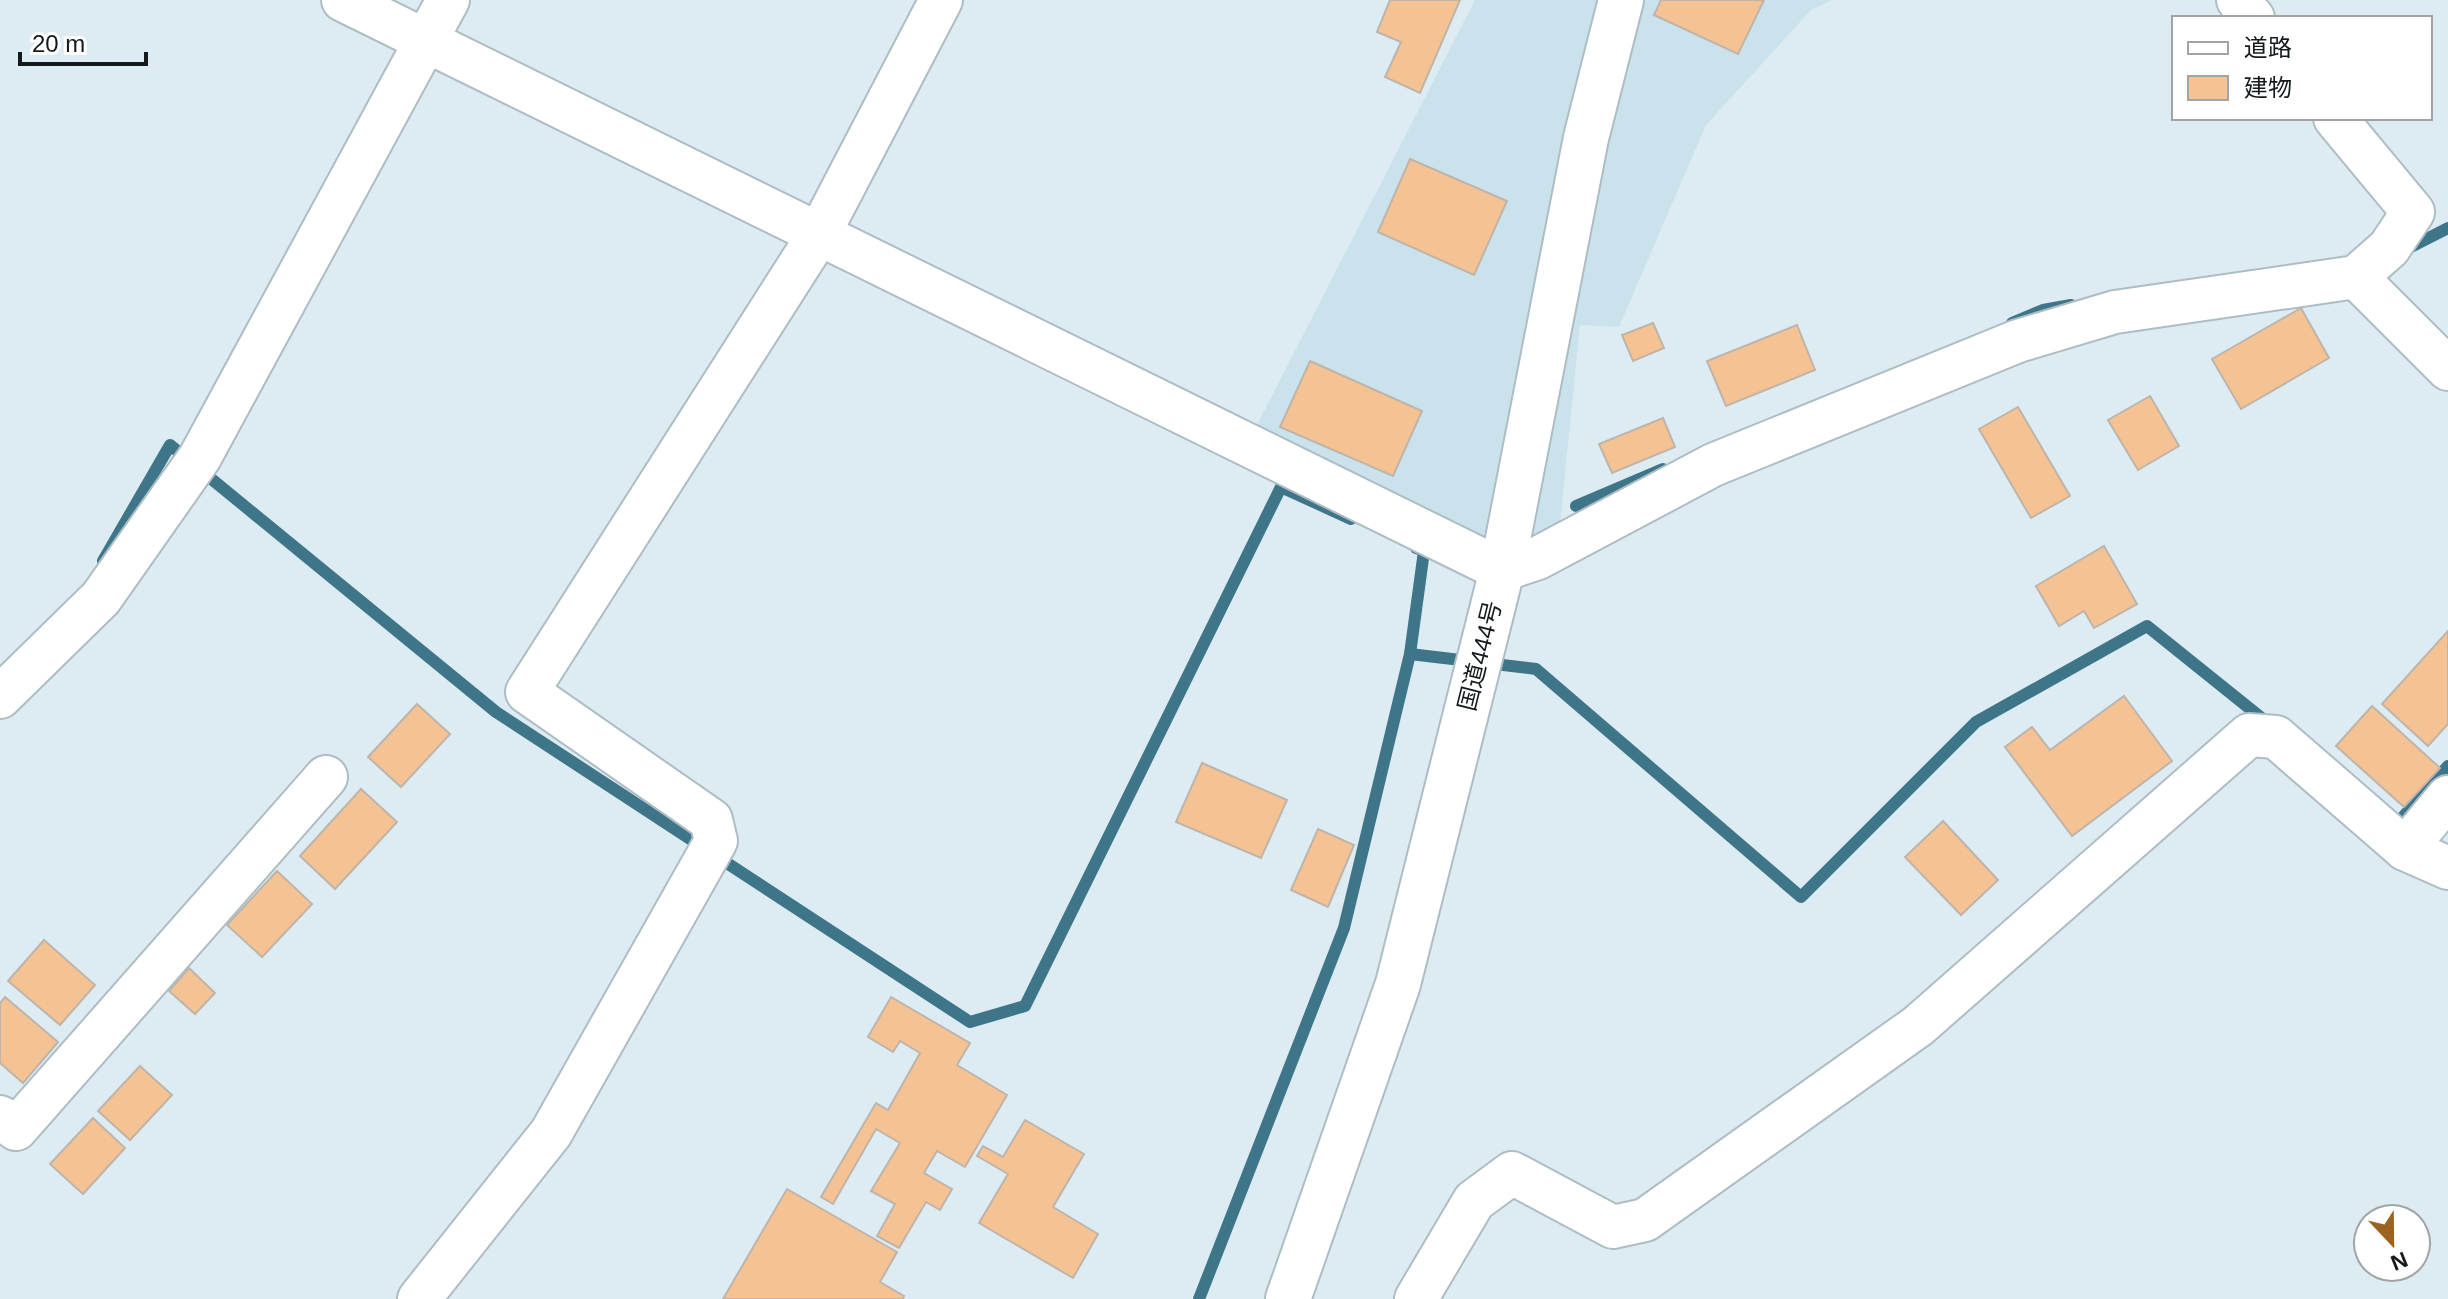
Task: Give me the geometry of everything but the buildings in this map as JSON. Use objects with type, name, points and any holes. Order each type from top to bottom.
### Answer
[{"type":"highway","name":"国道444号","points":[[1288,1299],[1398,984],[1502,570],[1586,138],[1621,0]]},
{"type":"street","points":[[343,0],[1502,570],[1538,558],[1713,465],[2018,341],[2115,312],[2356,277],[2389,248],[2413,212],[2337,120]]},
{"type":"street","points":[[0,697],[101,598],[194,466],[448,0]]},
{"type":"street","points":[[419,1299],[551,1133],[708,854],[711,820],[527,692],[819,234],[941,0]]},
{"type":"street","points":[[2238,0],[2251,16]]},
{"type":"street","points":[[2356,277],[2448,369]]},
{"type":"street","points":[[1416,1299],[1474,1201],[1512,1173],[1613,1227],[1645,1220],[1918,1026],[2249,735],[2276,737],[2405,849],[2448,868]]},
{"type":"street","points":[[0,1117],[16,1129],[326,777]]},
{"type":"street","points":[[2405,849],[2448,797]]},
{"type":"shaded area","points":[[1475,0],[1832,0],[1811,10],[1706,125],[1619,327],[1580,325],[1555,574],[1500,584],[1241,456]]},
{"type":"waterway","points":[[2405,250],[2448,228]]},
{"type":"waterway","points":[[2012,323],[2043,310],[2071,305]]},
{"type":"waterway","points":[[103,561],[170,445],[496,712],[970,1022],[1025,1006],[1281,487],[1351,519]]},
{"type":"waterway","points":[[1576,506],[1663,469]]},
{"type":"waterway","points":[[1199,1299],[1344,928],[1410,654],[1424,551],[1416,548]]},
{"type":"waterway","points":[[1410,654],[1536,669],[1801,897],[1976,722],[2147,626],[2269,724]]},
{"type":"waterway","points":[[2392,824],[2395,826],[2448,766]]}]
